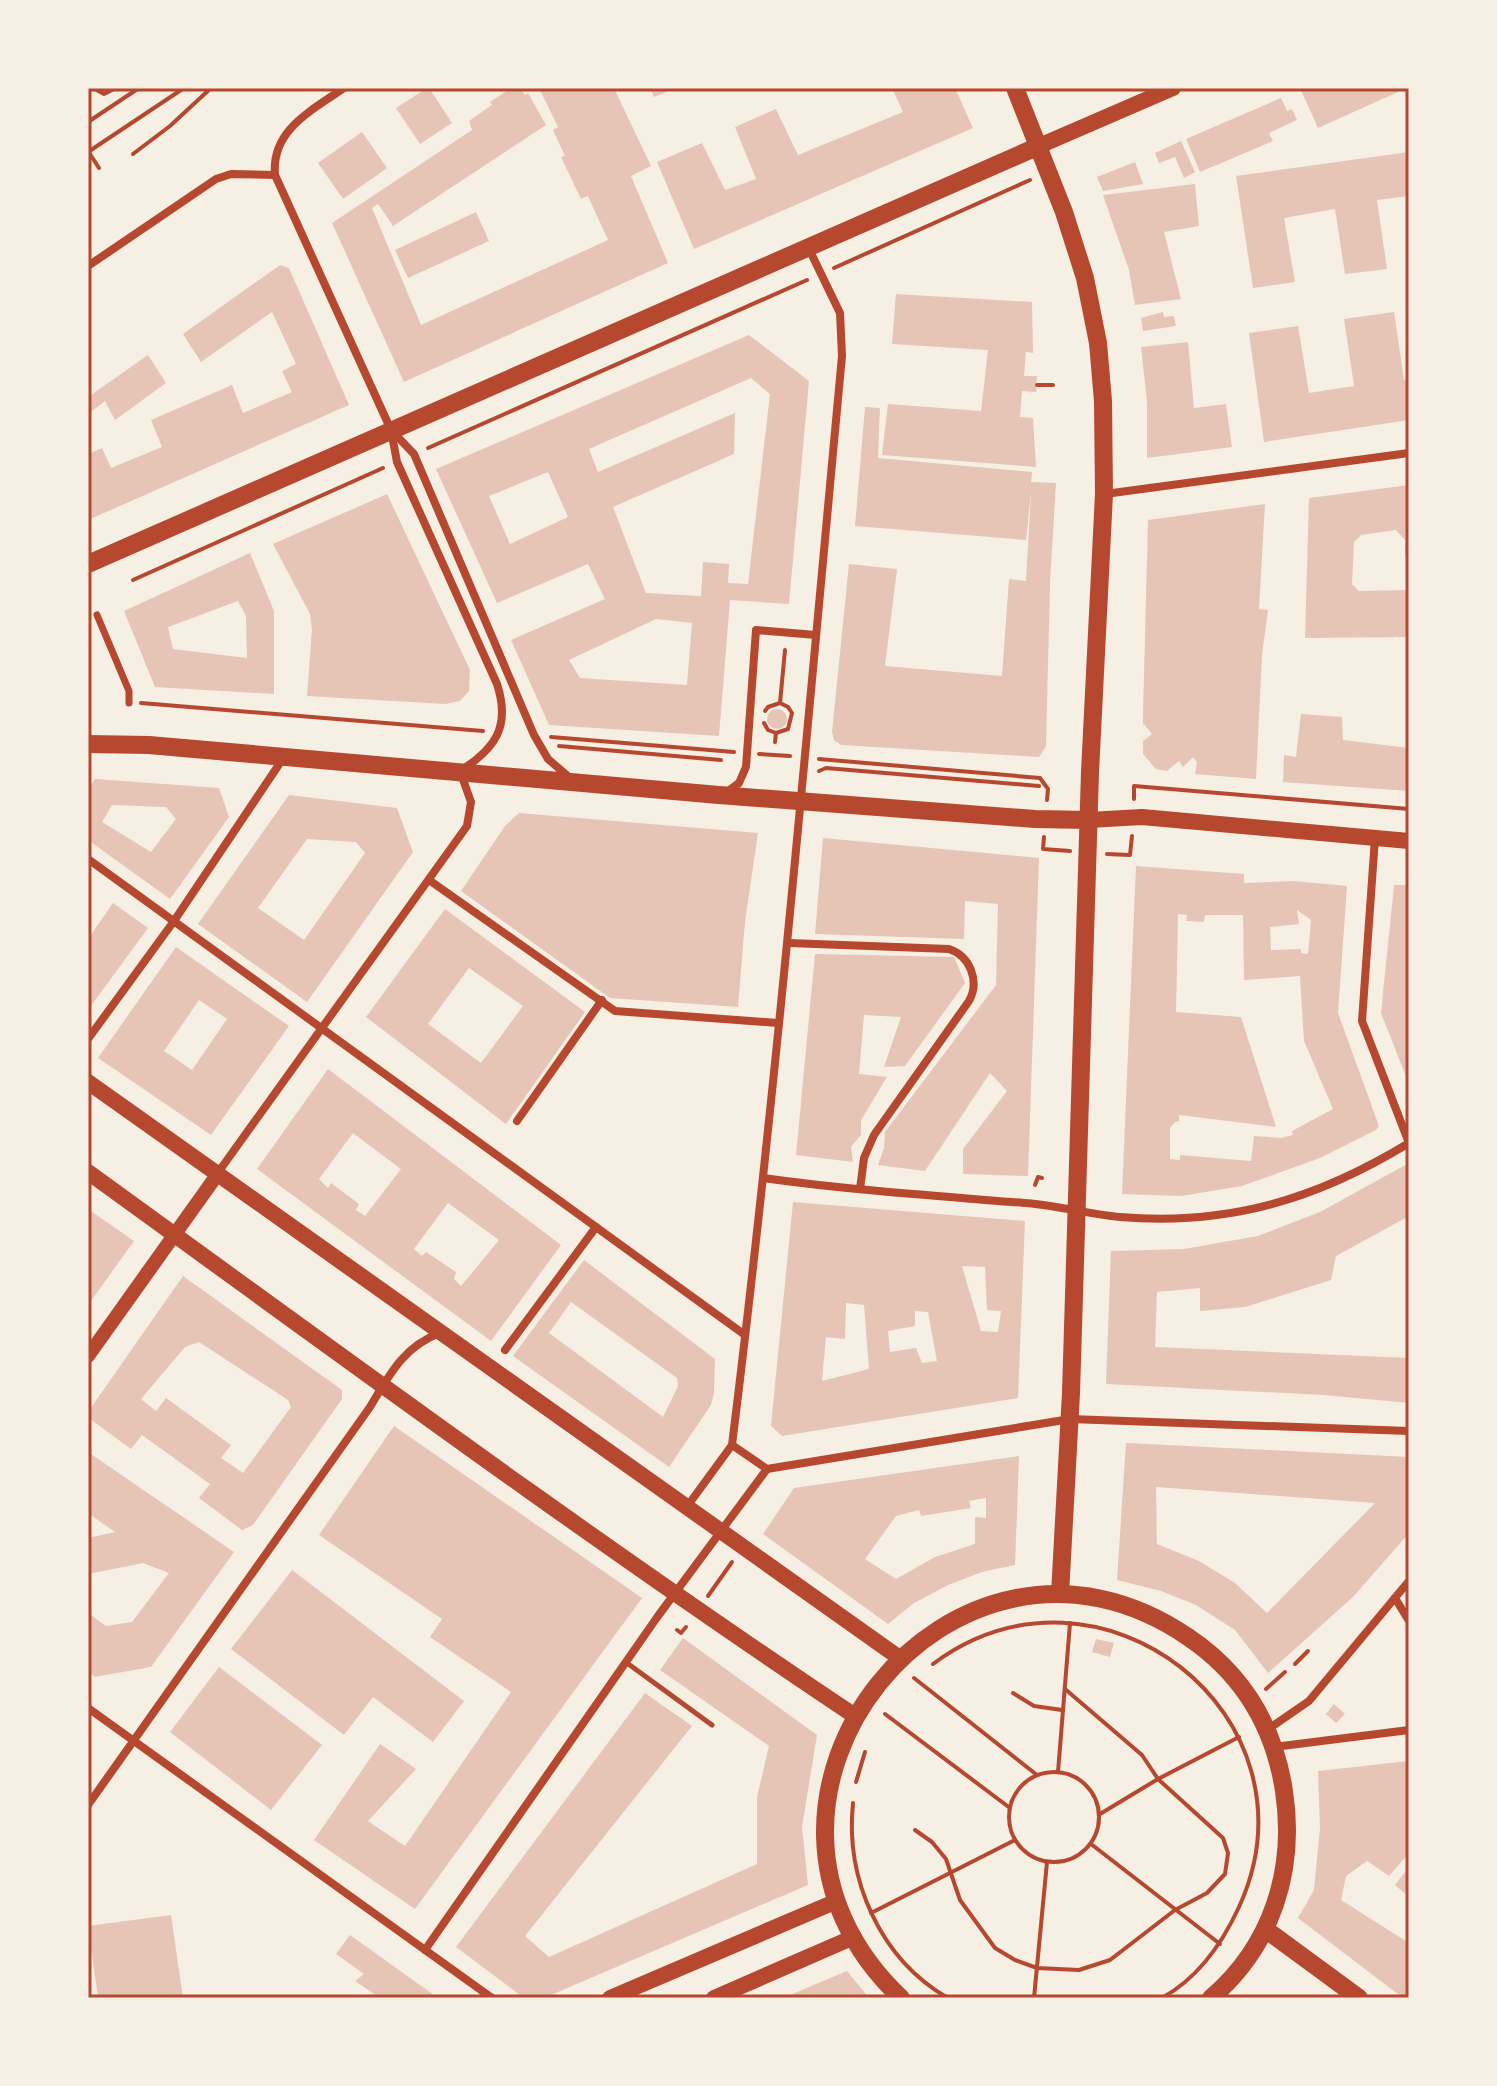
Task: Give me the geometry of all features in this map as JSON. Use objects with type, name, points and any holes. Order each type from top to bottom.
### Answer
[{"type":"main road","points":[[1015,88],[1076,248],[1095,316],[1102,374],[1104,494],[1089,820],[1070,1419],[1060,1594]]},
{"type":"main road","points":[[88,564],[1173,88]]},
{"type":"main road","points":[[88,744],[149,745],[1035,819],[1142,817],[1409,841]]},
{"type":"main road","points":[[88,1082],[901,1659]]},
{"type":"main road","points":[[88,1172],[382,1386],[855,1716]]},
{"type":"main road","points":[[901,1998],[871,1965],[837,1901],[826,1850],[827,1798],[839,1749],[855,1716],[901,1659],[941,1628],[978,1609],[1013,1599],[1060,1594],[1119,1603],[1178,1630],[1232,1674],[1256,1705],[1270,1739],[1285,1799],[1287,1848],[1282,1886],[1265,1929],[1248,1959],[1221,1995]]},
{"type":"main road","points":[[610,1998],[837,1901]]},
{"type":"main road","points":[[1265,1929],[1359,1998]]},
{"type":"main road","points":[[714,1998],[854,1937]]},
{"type":"street","points":[[88,1356],[429,880],[470,817],[471,802],[460,771],[485,753],[499,733],[503,719],[499,691],[397,462],[391,430],[275,175],[275,157],[283,136],[294,123],[344,88]]},
{"type":"street","points":[[88,266],[216,179],[231,174],[275,175]]},
{"type":"street","points":[[686,1508],[732,1445],[789,943],[799,801],[843,335],[836,301],[809,248]]},
{"type":"street","points":[[391,430],[414,454],[534,735],[554,766],[577,782]]},
{"type":"street","points":[[1104,494],[1409,453]]},
{"type":"street","points":[[97,615],[129,691],[129,703]]},
{"type":"street","points":[[719,795],[739,783],[746,767],[756,630],[816,635]]},
{"type":"street","points":[[88,1039],[174,921],[285,756]]},
{"type":"street","points":[[763,1178],[1034,1204],[1121,1217],[1173,1219],[1243,1213],[1283,1203],[1334,1183],[1409,1143],[1362,1021],[1375,838]]},
{"type":"street","points":[[88,859],[745,1335]]},
{"type":"street","points":[[429,880],[615,1011],[778,1023]]},
{"type":"street","points":[[789,943],[949,949],[965,959],[974,977],[976,985],[969,1001],[874,1135],[864,1158],[860,1189]]},
{"type":"street","points":[[517,1121],[602,1000]]},
{"type":"street","points":[[505,1350],[596,1227]]},
{"type":"street","points":[[88,1805],[402,1357],[414,1345],[440,1333]]},
{"type":"street","points":[[732,1445],[767,1469],[1070,1419],[1409,1431]]},
{"type":"street","points":[[425,1950],[675,1593],[767,1469]]},
{"type":"street","points":[[1270,1739],[1309,1701],[1409,1581]]},
{"type":"street","points":[[1395,1598],[1409,1621]]},
{"type":"street","points":[[88,1708],[492,1998]]},
{"type":"street","points":[[1270,1739],[1409,1730]]},
{"type":"lane","points":[[627,1663],[712,1725]]},
{"type":"path","points":[[93,88],[100,93],[114,90],[119,101]]},
{"type":"path","points":[[88,122],[139,88]]},
{"type":"path","points":[[99,168],[88,152],[184,88]]},
{"type":"path","points":[[133,154],[170,126],[211,88]]},
{"type":"path","points":[[837,267],[1049,171]]},
{"type":"path","points":[[425,450],[808,280]]},
{"type":"path","points":[[1037,385],[1053,385]]},
{"type":"path","points":[[133,580],[387,466]]},
{"type":"path","points":[[780,703],[785,650]]},
{"type":"path","points":[[129,703],[160,703],[487,732]]},
{"type":"path","points":[[780,703],[792,713],[792,723],[788,729],[776,733],[765,726],[764,713],[768,707],[780,703]]},
{"type":"path","points":[[775,742],[776,733]]},
{"type":"path","points":[[550,737],[735,752]]},
{"type":"path","points":[[552,746],[722,759],[721,768]]},
{"type":"path","points":[[760,754],[790,756]]},
{"type":"path","points":[[816,759],[1040,778],[1048,789],[1046,802]]},
{"type":"path","points":[[811,780],[826,768],[1039,786]]},
{"type":"path","points":[[1134,786],[1409,809]]},
{"type":"path","points":[[1035,1185],[1038,1177],[1042,1178]]},
{"type":"path","points":[[705,1600],[732,1562]]},
{"type":"path","points":[[1058,1772],[1070,1623]]},
{"type":"path","points":[[907,1686],[950,1651],[988,1634],[1029,1624],[1070,1623],[1107,1628],[1134,1637],[1178,1663],[1215,1699],[1239,1737],[1254,1781],[1258,1838],[1248,1888],[1220,1944],[1197,1971],[1162,1998]]},
{"type":"path","points":[[677,1630],[681,1633],[686,1627]]},
{"type":"path","points":[[1295,1664],[1308,1651]]},
{"type":"path","points":[[1265,1690],[1285,1672]]},
{"type":"path","points":[[914,1678],[1037,1775]]},
{"type":"path","points":[[915,1830],[932,1842],[946,1859],[960,1900],[995,1948],[1037,1968],[1079,1970],[1110,1960],[1175,1910],[1207,1893],[1225,1874],[1228,1853],[1223,1838],[1158,1779],[1142,1755],[1065,1689]]},
{"type":"path","points":[[1013,1693],[1034,1706],[1063,1710]]},
{"type":"path","points":[[879,1724],[892,1704]]},
{"type":"path","points":[[885,1714],[1010,1808]]},
{"type":"path","points":[[960,1726],[965,1720]]},
{"type":"path","points":[[1100,1814],[1158,1779],[1239,1737]]},
{"type":"path","points":[[868,1746],[854,1789],[851,1820],[859,1883],[888,1943],[911,1970],[948,1998]]},
{"type":"path","points":[[1058,1772],[1081,1780],[1097,1799],[1100,1814],[1098,1830],[1091,1844],[1073,1859],[1047,1862],[1024,1851],[1015,1840],[1009,1819],[1010,1808],[1018,1790],[1037,1775],[1058,1772]]},
{"type":"path","points":[[871,1913],[1015,1840]]},
{"type":"path","points":[[1091,1844],[1220,1944]]},
{"type":"path","points":[[1034,1998],[1047,1862]]},
{"type":"building","points":[[427,88],[452,123],[420,144],[396,108]]},
{"type":"building","points":[[511,88],[520,88],[525,95],[528,93],[546,125],[393,226],[378,204],[372,208],[421,325],[608,240],[588,196],[581,199],[561,157],[565,156],[553,130],[558,127],[539,88],[614,88],[651,166],[631,176],[668,263],[404,382],[332,223],[472,130],[469,121]]},
{"type":"building","points":[[650,88],[676,88],[654,97]]},
{"type":"building","points":[[892,88],[955,88],[973,128],[694,249],[657,162],[702,143],[725,190],[756,179],[735,127],[776,109],[798,155],[903,112]]},
{"type":"building","points":[[1300,88],[1407,88],[1318,128]]},
{"type":"building","points":[[1281,98],[1287,111],[1292,109],[1297,120],[1269,133],[1273,141],[1200,172],[1186,139]]},
{"type":"building","points":[[362,132],[387,168],[343,199],[318,163]]},
{"type":"building","points":[[1181,141],[1195,172],[1184,178],[1175,157],[1159,163],[1155,153]]},
{"type":"building","points":[[1409,152],[1409,196],[1377,200],[1387,269],[1345,274],[1335,209],[1284,218],[1295,282],[1253,288],[1236,176]]},
{"type":"building","points":[[1135,162],[1143,184],[1103,191],[1097,177]]},
{"type":"building","points":[[1195,184],[1199,226],[1164,232],[1181,299],[1135,305],[1129,270],[1103,195]]},
{"type":"building","points":[[476,212],[489,241],[408,278],[395,250]]},
{"type":"building","points":[[280,265],[289,268],[349,405],[88,520],[88,446],[91,453],[102,448],[111,468],[162,447],[151,420],[232,385],[243,413],[292,392],[282,371],[296,364],[272,312],[201,362],[183,334]]},
{"type":"building","points":[[896,294],[1032,302],[1033,353],[1026,352],[1024,376],[1037,376],[1036,392],[1022,391],[1020,417],[1033,418],[1036,467],[882,455],[888,404],[981,411],[988,350],[892,344]]},
{"type":"building","points":[[1163,312],[1164,317],[1174,316],[1176,326],[1143,331],[1141,318]]},
{"type":"building","points":[[1394,312],[1404,380],[1409,379],[1409,420],[1264,442],[1249,333],[1298,326],[1309,393],[1354,386],[1344,319]]},
{"type":"building","points":[[749,335],[809,381],[789,604],[730,600],[719,736],[549,725],[511,640],[605,599],[588,564],[497,603],[436,469]],"holes":[[[751,378],[770,394],[748,584],[728,583],[729,564],[703,562],[701,596],[646,593],[613,507],[734,454],[735,413],[598,472],[589,449]],[[548,472],[568,517],[510,544],[489,496]],[[656,619],[692,623],[687,685],[580,678],[569,660]]]},
{"type":"building","points":[[1188,342],[1194,408],[1226,404],[1232,447],[1147,458],[1147,402],[1141,347]]},
{"type":"building","points":[[148,355],[166,383],[115,420],[105,401],[88,414],[88,397]]},
{"type":"building","points":[[865,407],[880,408],[878,458],[1032,472],[1031,482],[1056,483],[1046,746],[1039,757],[841,745],[834,740],[832,732],[849,564],[897,569],[885,666],[1002,676],[1009,579],[1026,581],[1031,493],[1026,540],[855,526]]},
{"type":"building","points":[[1409,485],[1409,557],[1405,557],[1405,540],[1396,530],[1361,535],[1354,542],[1352,584],[1359,591],[1409,590],[1409,637],[1305,638],[1309,498]]},
{"type":"building","points":[[387,494],[470,670],[469,691],[460,701],[446,704],[307,696],[312,630],[310,614],[273,544]]},
{"type":"building","points":[[1265,504],[1259,609],[1268,610],[1262,655],[1256,779],[1195,774],[1197,762],[1193,757],[1183,767],[1179,761],[1167,771],[1156,769],[1143,754],[1143,741],[1152,734],[1143,723],[1148,520]]},
{"type":"building","points":[[250,553],[274,611],[274,694],[155,687],[124,611]],"holes":[[[238,601],[246,616],[247,658],[173,649],[168,627]]]},
{"type":"building","points":[[777,709],[784,712],[787,719],[784,726],[777,729],[770,726],[767,719],[770,712]]},
{"type":"building","points":[[1301,714],[1342,717],[1343,740],[1409,748],[1409,791],[1283,782],[1284,755],[1296,757]]},
{"type":"building","points":[[95,779],[219,788],[229,817],[170,899],[88,840],[88,790]],"holes":[[[112,805],[166,807],[176,819],[151,852],[102,822]]]},
{"type":"building","points":[[289,795],[397,808],[413,852],[307,1002],[198,924]],"holes":[[[307,839],[356,842],[365,853],[304,940],[258,908]]]},
{"type":"building","points":[[519,813],[758,833],[745,922],[738,1007],[610,998],[461,891],[505,826]]},
{"type":"building","points":[[823,838],[1039,858],[1028,1176],[963,1174],[963,1149],[1007,1091],[990,1073],[925,1171],[878,1165],[885,1132],[996,985],[998,904],[965,901],[964,939],[815,934]]},
{"type":"building","points":[[1136,866],[1244,874],[1244,883],[1294,881],[1347,886],[1338,1013],[1379,1126],[1320,1158],[1242,1186],[1181,1196],[1122,1194]],"holes":[[[1297,910],[1311,920],[1308,954],[1301,953],[1301,949],[1271,950],[1270,927],[1299,924]],[[1178,914],[1187,915],[1186,921],[1204,922],[1205,915],[1243,915],[1244,980],[1300,976],[1304,1041],[1333,1109],[1292,1131],[1293,1135],[1281,1138],[1254,1136],[1251,1161],[1180,1155],[1180,1160],[1170,1159],[1170,1128],[1179,1121],[1179,1115],[1276,1127],[1241,1017],[1176,1012]]]},
{"type":"building","points":[[1394,885],[1409,885],[1409,1084],[1381,1013]]},
{"type":"building","points":[[113,903],[148,928],[88,1010],[88,939]]},
{"type":"building","points":[[445,909],[585,1012],[506,1124],[366,1017]],"holes":[[[469,968],[523,1006],[481,1063],[428,1024]]]},
{"type":"building","points":[[176,947],[289,1026],[211,1135],[98,1058]],"holes":[[[199,1000],[227,1019],[192,1070],[164,1051]]]},
{"type":"building","points":[[815,954],[954,957],[965,983],[905,1066],[884,1067],[901,1017],[864,1015],[859,1074],[887,1077],[861,1120],[861,1135],[851,1147],[853,1162],[796,1155]]},
{"type":"building","points":[[328,1069],[561,1245],[491,1341],[257,1169]],"holes":[[[353,1133],[401,1169],[365,1216],[356,1210],[359,1204],[331,1183],[328,1188],[319,1179]],[[448,1203],[499,1240],[461,1286],[454,1279],[456,1272],[426,1252],[422,1256],[414,1249]]]},
{"type":"building","points":[[1409,1163],[1409,1216],[1336,1256],[1331,1280],[1245,1307],[1200,1311],[1200,1288],[1157,1292],[1155,1347],[1409,1358],[1409,1403],[1324,1395],[1106,1384],[1111,1251],[1184,1249],[1258,1236],[1320,1212]]},
{"type":"building","points":[[793,1202],[1025,1221],[1018,1398],[782,1436],[771,1426]],"holes":[[[962,1266],[985,1267],[987,1310],[1001,1311],[998,1332],[981,1331]],[[846,1303],[864,1305],[869,1369],[822,1381],[826,1337],[845,1339]],[[915,1311],[928,1312],[937,1361],[922,1363],[916,1348],[890,1352],[888,1331],[915,1326]]]},
{"type":"building","points":[[88,1209],[134,1241],[88,1305]]},
{"type":"building","points":[[584,1260],[715,1359],[714,1393],[711,1405],[669,1467],[513,1356]],"holes":[[[571,1302],[677,1378],[678,1386],[663,1417],[549,1333]]]},
{"type":"building","points":[[183,1276],[342,1390],[342,1399],[253,1525],[242,1530],[199,1498],[210,1484],[142,1435],[131,1449],[90,1419],[88,1412]],"holes":[[[199,1342],[288,1400],[291,1407],[243,1473],[221,1458],[231,1445],[166,1398],[156,1411],[141,1399],[185,1347]]]},
{"type":"building","points":[[394,1426],[642,1598],[415,1909],[314,1840],[380,1744],[416,1769],[368,1821],[405,1846],[511,1692],[430,1637],[442,1619],[319,1535]]},
{"type":"building","points":[[1126,1443],[1409,1457],[1409,1533],[1353,1597],[1268,1673],[1235,1630],[1196,1605],[1161,1591],[1117,1580]],"holes":[[[1156,1487],[1375,1503],[1267,1613],[1235,1583],[1199,1561],[1157,1544]]]},
{"type":"building","points":[[88,1452],[234,1552],[151,1667],[95,1677],[88,1671],[88,1613],[106,1626],[132,1622],[169,1573],[143,1563],[88,1574],[88,1538],[115,1532],[88,1513]]},
{"type":"building","points":[[1019,1456],[1015,1565],[982,1572],[948,1585],[914,1603],[888,1624],[763,1534],[794,1488]],"holes":[[[986,1498],[986,1518],[975,1517],[975,1544],[935,1557],[896,1579],[865,1559],[896,1516],[919,1510],[921,1516],[971,1508],[969,1501]]]},
{"type":"building","points":[[292,1570],[464,1701],[433,1742],[373,1697],[344,1735],[231,1649]]},
{"type":"building","points":[[683,1638],[817,1735],[802,1827],[808,1885],[544,1998],[524,1998],[456,1947],[645,1693],[692,1726],[525,1936],[549,1957],[757,1864],[757,1797],[769,1746],[660,1670]]},
{"type":"building","points":[[1096,1639],[1114,1643],[1110,1657],[1092,1652]]},
{"type":"building","points":[[219,1667],[322,1745],[271,1810],[170,1732]]},
{"type":"building","points":[[1334,1704],[1345,1714],[1336,1723],[1326,1714]]},
{"type":"building","points":[[1409,1761],[1409,1807],[1406,1808],[1409,1810],[1409,1853],[1389,1876],[1367,1861],[1346,1876],[1341,1900],[1409,1943],[1409,1998],[1403,1998],[1298,1918],[1314,1890],[1320,1828],[1318,1771]]},
{"type":"building","points":[[1405,1872],[1409,1876],[1409,1897],[1395,1885]]},
{"type":"building","points":[[171,1915],[183,1998],[98,1998],[88,1926]]},
{"type":"building","points":[[350,1935],[438,1998],[380,1998],[355,1981],[364,1974],[336,1954]]},
{"type":"building","points":[[847,1971],[869,1998],[783,1998]]}]
